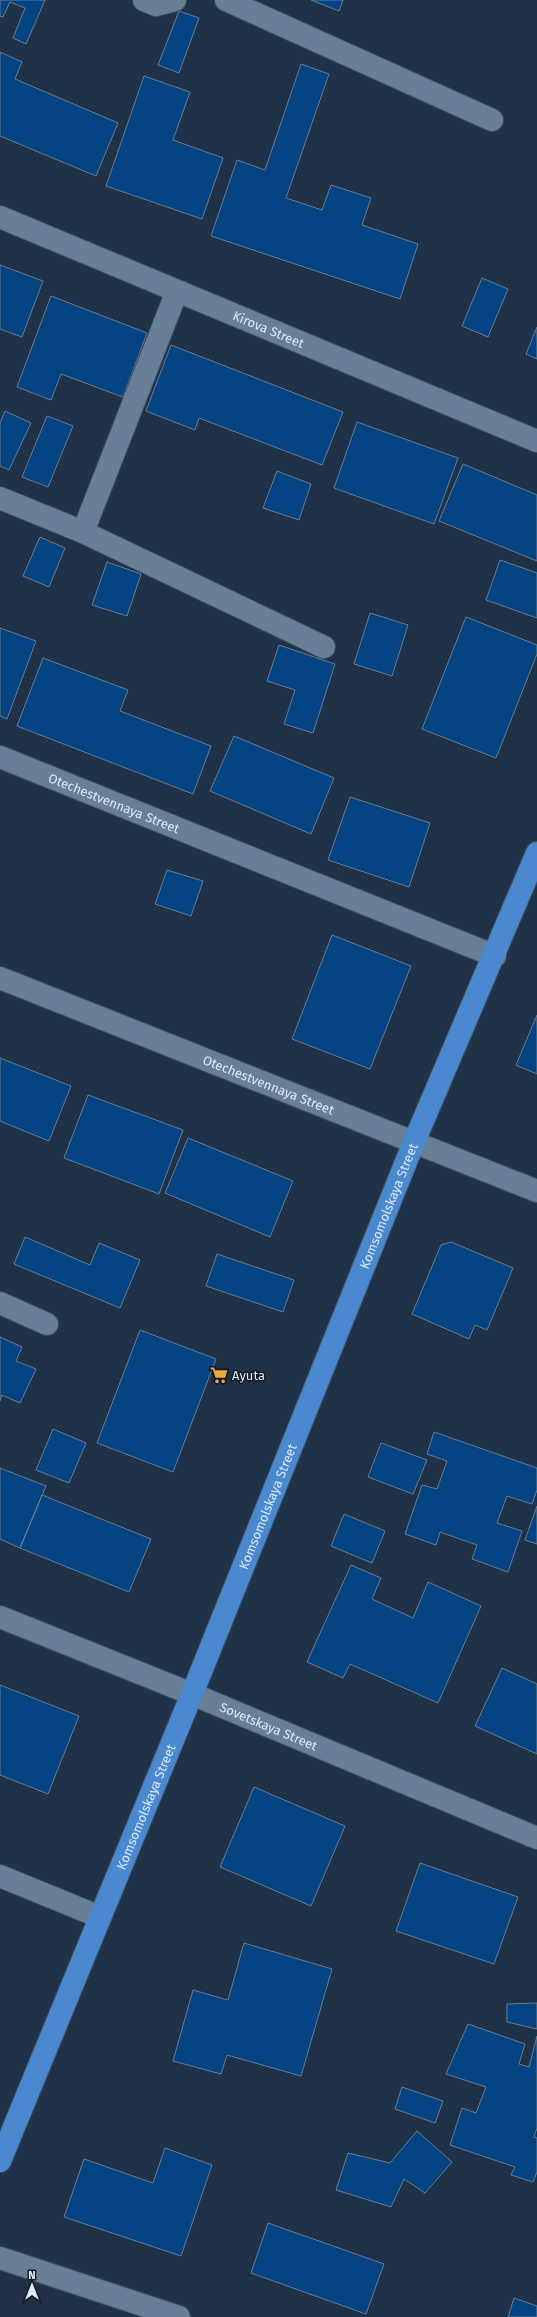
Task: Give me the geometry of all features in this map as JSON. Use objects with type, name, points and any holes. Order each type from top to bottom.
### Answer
[{"type":"main road","name":"Komsomolskaya Street","points":[[0,2161],[192,1694],[414,1142],[495,956],[537,853]]},
{"type":"street","points":[[144,0],[156,5],[175,0]]},
{"type":"street","points":[[226,0],[492,120]]},
{"type":"street","name":"Kirova Street","points":[[0,217],[537,441]]},
{"type":"street","points":[[83,532],[177,291]]},
{"type":"street","points":[[0,498],[83,532],[324,646]]},
{"type":"street","name":"Otechestvennaya Street","points":[[0,757],[495,956]]},
{"type":"street","name":"Otechestvennaya Street","points":[[0,978],[537,1191]]},
{"type":"street","points":[[0,1303],[47,1324]]},
{"type":"street","name":"Sovetskaya Street","points":[[0,1618],[192,1694],[537,1838]]},
{"type":"street","points":[[0,1876],[100,1917]]},
{"type":"street","points":[[0,2258],[179,2317]]},
{"type":"building","points":[[0,0],[45,0],[26,44],[13,38],[25,8],[10,2],[3,17],[0,16]]},
{"type":"building","points":[[311,0],[343,0],[339,11]]},
{"type":"building","points":[[179,11],[199,18],[179,73],[158,65]]},
{"type":"building","points":[[0,52],[22,62],[15,79],[118,123],[96,176],[0,136]]},
{"type":"building","points":[[301,64],[329,74],[286,198],[322,210],[331,185],[371,198],[362,225],[418,244],[400,299],[211,236],[237,160],[265,170]]},
{"type":"building","points":[[144,76],[190,92],[173,140],[223,158],[202,219],[106,186]]},
{"type":"building","points":[[0,265],[43,281],[22,337],[0,329]]},
{"type":"building","points":[[482,278],[508,289],[488,337],[462,326]]},
{"type":"building","points":[[51,296],[147,333],[123,397],[61,374],[51,400],[17,387]]},
{"type":"building","points":[[537,327],[537,359],[526,354]]},
{"type":"building","points":[[171,345],[343,412],[322,465],[199,418],[195,430],[146,411]]},
{"type":"building","points":[[5,411],[31,423],[9,470],[0,466],[0,423]]},
{"type":"building","points":[[47,416],[73,426],[48,487],[22,477]]},
{"type":"building","points":[[357,422],[458,458],[434,524],[334,488]]},
{"type":"building","points":[[463,464],[537,495],[537,561],[439,521]]},
{"type":"building","points":[[277,471],[311,484],[299,520],[263,508]]},
{"type":"building","points":[[40,537],[65,548],[49,587],[23,576]]},
{"type":"building","points":[[500,560],[537,573],[537,618],[486,600]]},
{"type":"building","points":[[107,562],[141,574],[127,616],[92,605]]},
{"type":"building","points":[[370,613],[408,625],[392,676],[354,664]]},
{"type":"building","points":[[466,617],[537,645],[537,654],[496,758],[422,729]]},
{"type":"building","points":[[0,628],[36,641],[7,719],[0,716]]},
{"type":"building","points":[[279,645],[335,664],[313,733],[284,724],[295,690],[267,681]]},
{"type":"building","points":[[43,658],[128,690],[120,711],[211,746],[193,794],[17,726]]},
{"type":"building","points":[[234,736],[334,778],[311,834],[210,791]]},
{"type":"building","points":[[350,797],[430,823],[409,887],[328,860]]},
{"type":"building","points":[[167,870],[203,881],[191,916],[155,904]]},
{"type":"building","points":[[332,935],[411,966],[370,1069],[292,1039]]},
{"type":"building","points":[[537,1015],[537,1074],[516,1065]]},
{"type":"building","points":[[0,1058],[71,1086],[49,1141],[0,1121]]},
{"type":"building","points":[[88,1095],[183,1130],[159,1194],[64,1158]]},
{"type":"building","points":[[188,1138],[293,1181],[270,1237],[165,1193]]},
{"type":"building","points":[[25,1237],[90,1265],[99,1243],[140,1260],[120,1308],[14,1264]]},
{"type":"building","points":[[451,1242],[513,1268],[487,1330],[475,1325],[469,1339],[412,1314],[441,1245]]},
{"type":"building","points":[[217,1254],[294,1280],[283,1312],[206,1286]]},
{"type":"building","points":[[140,1330],[216,1359],[173,1472],[97,1443]]},
{"type":"building","points":[[0,1337],[22,1347],[16,1361],[36,1369],[20,1403],[2,1395],[0,1401]]},
{"type":"building","points":[[53,1429],[86,1443],[69,1483],[36,1470]]},
{"type":"building","points":[[434,1432],[537,1468],[537,1490],[532,1504],[507,1496],[497,1523],[522,1531],[508,1572],[472,1559],[477,1545],[440,1532],[436,1545],[405,1534],[422,1485],[437,1489],[447,1461],[427,1454]]},
{"type":"building","points":[[381,1443],[427,1460],[413,1494],[368,1477]]},
{"type":"building","points":[[0,1468],[46,1486],[20,1548],[0,1539]]},
{"type":"building","points":[[42,1495],[151,1539],[129,1592],[20,1548]]},
{"type":"building","points":[[537,1506],[537,1544],[525,1540]]},
{"type":"building","points":[[344,1514],[385,1531],[372,1563],[331,1546]]},
{"type":"building","points":[[351,1565],[381,1578],[372,1599],[413,1618],[428,1582],[481,1606],[438,1703],[350,1664],[343,1678],[307,1662]]},
{"type":"building","points":[[502,1668],[537,1684],[537,1754],[475,1726]]},
{"type":"building","points":[[0,1685],[79,1716],[48,1794],[0,1775]]},
{"type":"building","points":[[254,1787],[345,1826],[311,1906],[220,1867]]},
{"type":"building","points":[[420,1863],[518,1897],[494,1964],[396,1931]]},
{"type":"building","points":[[244,1943],[332,1969],[301,2076],[227,2055],[221,2074],[173,2061],[193,1990],[228,2000]]},
{"type":"building","points":[[537,2003],[537,2029],[507,2022],[507,2004]]},
{"type":"building","points":[[468,2024],[525,2044],[519,2064],[529,2067],[537,2036],[537,2128],[534,2137],[537,2138],[537,2172],[533,2182],[511,2175],[515,2167],[450,2145],[462,2108],[476,2113],[486,2087],[446,2074]]},
{"type":"building","points":[[402,2087],[443,2101],[435,2123],[395,2109]]},
{"type":"building","points":[[417,2131],[452,2162],[425,2193],[404,2179],[391,2207],[336,2190],[348,2153],[390,2163]]},
{"type":"building","points":[[165,2148],[212,2165],[181,2256],[64,2217],[84,2159],[153,2183]]},
{"type":"building","points":[[268,2223],[384,2264],[366,2314],[251,2273]]},
{"type":"building","points":[[514,2298],[537,2306],[537,2317],[508,2317]]},
{"type":"place","name":"Ayuta","points":[[219,1375]]}]
